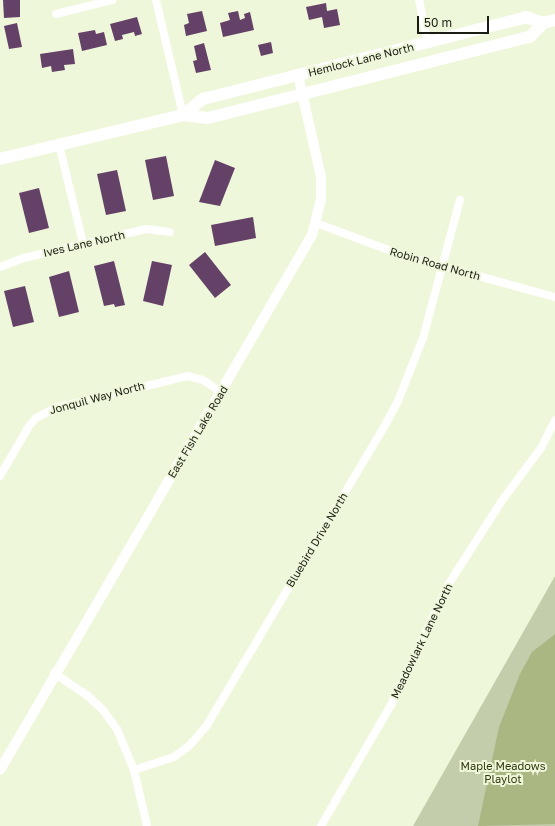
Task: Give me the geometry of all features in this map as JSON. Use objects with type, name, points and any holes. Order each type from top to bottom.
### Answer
[{"type":"main road","name":"Hemlock Lane North","points":[[183,115],[203,99],[526,17],[542,23],[555,20]]},
{"type":"main road","name":"Hemlock Lane North","points":[[0,159],[183,115],[208,118],[531,36],[542,23]]},
{"type":"street","points":[[56,14],[112,0]]},
{"type":"street","points":[[156,0],[183,115]]},
{"type":"street","points":[[419,0],[428,43]]},
{"type":"street","name":"East Fish Lake Road","points":[[0,770],[54,673],[222,393],[296,266],[316,223],[321,200],[321,172],[298,75]]},
{"type":"street","points":[[59,145],[83,243]]},
{"type":"street","name":"Bluebird Drive North","points":[[134,770],[174,757],[189,746],[207,725],[398,401],[423,338],[460,200]]},
{"type":"street","name":"Robin Road North","points":[[316,223],[369,245],[555,297]]},
{"type":"street","name":"Ives Lane North","points":[[0,267],[83,243],[146,229],[170,232]]},
{"type":"street","name":"Jonquil Way North","points":[[0,476],[36,418],[55,408],[187,376],[203,380],[222,393]]},
{"type":"street","name":"Meadowlark Lane North","points":[[321,826],[391,705],[448,585],[501,502],[541,448],[555,420]]},
{"type":"street","points":[[54,673],[103,710],[117,729],[134,770],[147,826]]},
{"type":"green space","name":"Maple Meadows Playlot","points":[[555,576],[555,826],[413,826]]},
{"type":"shaded area","points":[[555,634],[555,824],[478,826],[499,727],[520,674],[532,652]]},
{"type":"building","points":[[3,0],[20,0],[20,17],[4,18]]},
{"type":"building","points":[[326,3],[327,11],[337,9],[340,25],[324,28],[322,17],[309,20],[306,7]]},
{"type":"building","points":[[202,11],[207,31],[186,36],[184,25],[189,23],[187,14]]},
{"type":"building","points":[[238,11],[240,20],[245,18],[244,14],[250,12],[254,30],[223,37],[220,23],[230,20],[228,13]]},
{"type":"building","points":[[137,17],[142,34],[135,36],[134,32],[122,35],[123,39],[115,41],[110,24]]},
{"type":"building","points":[[17,23],[22,47],[9,49],[4,26]]},
{"type":"building","points":[[95,30],[96,34],[104,32],[107,45],[82,51],[78,33]]},
{"type":"building","points":[[271,42],[273,53],[261,56],[258,45]]},
{"type":"building","points":[[204,43],[211,70],[196,73],[193,61],[197,60],[194,46]]},
{"type":"building","points":[[73,49],[75,64],[64,65],[65,70],[52,72],[51,66],[42,68],[40,54]]},
{"type":"building","points":[[166,156],[174,196],[153,200],[145,160]]},
{"type":"building","points":[[215,160],[235,168],[220,206],[199,202]]},
{"type":"building","points":[[117,170],[126,211],[106,215],[97,174]]},
{"type":"building","points":[[39,188],[49,228],[29,233],[19,193]]},
{"type":"building","points":[[253,217],[256,238],[215,246],[211,225]]},
{"type":"building","points":[[205,252],[231,285],[215,298],[189,265]]},
{"type":"building","points":[[114,261],[125,305],[115,307],[114,304],[104,306],[94,266]]},
{"type":"building","points":[[152,261],[172,265],[163,306],[143,301]]},
{"type":"building","points":[[69,271],[79,312],[59,317],[49,277]]},
{"type":"building","points":[[25,286],[34,322],[13,327],[4,291]]}]
